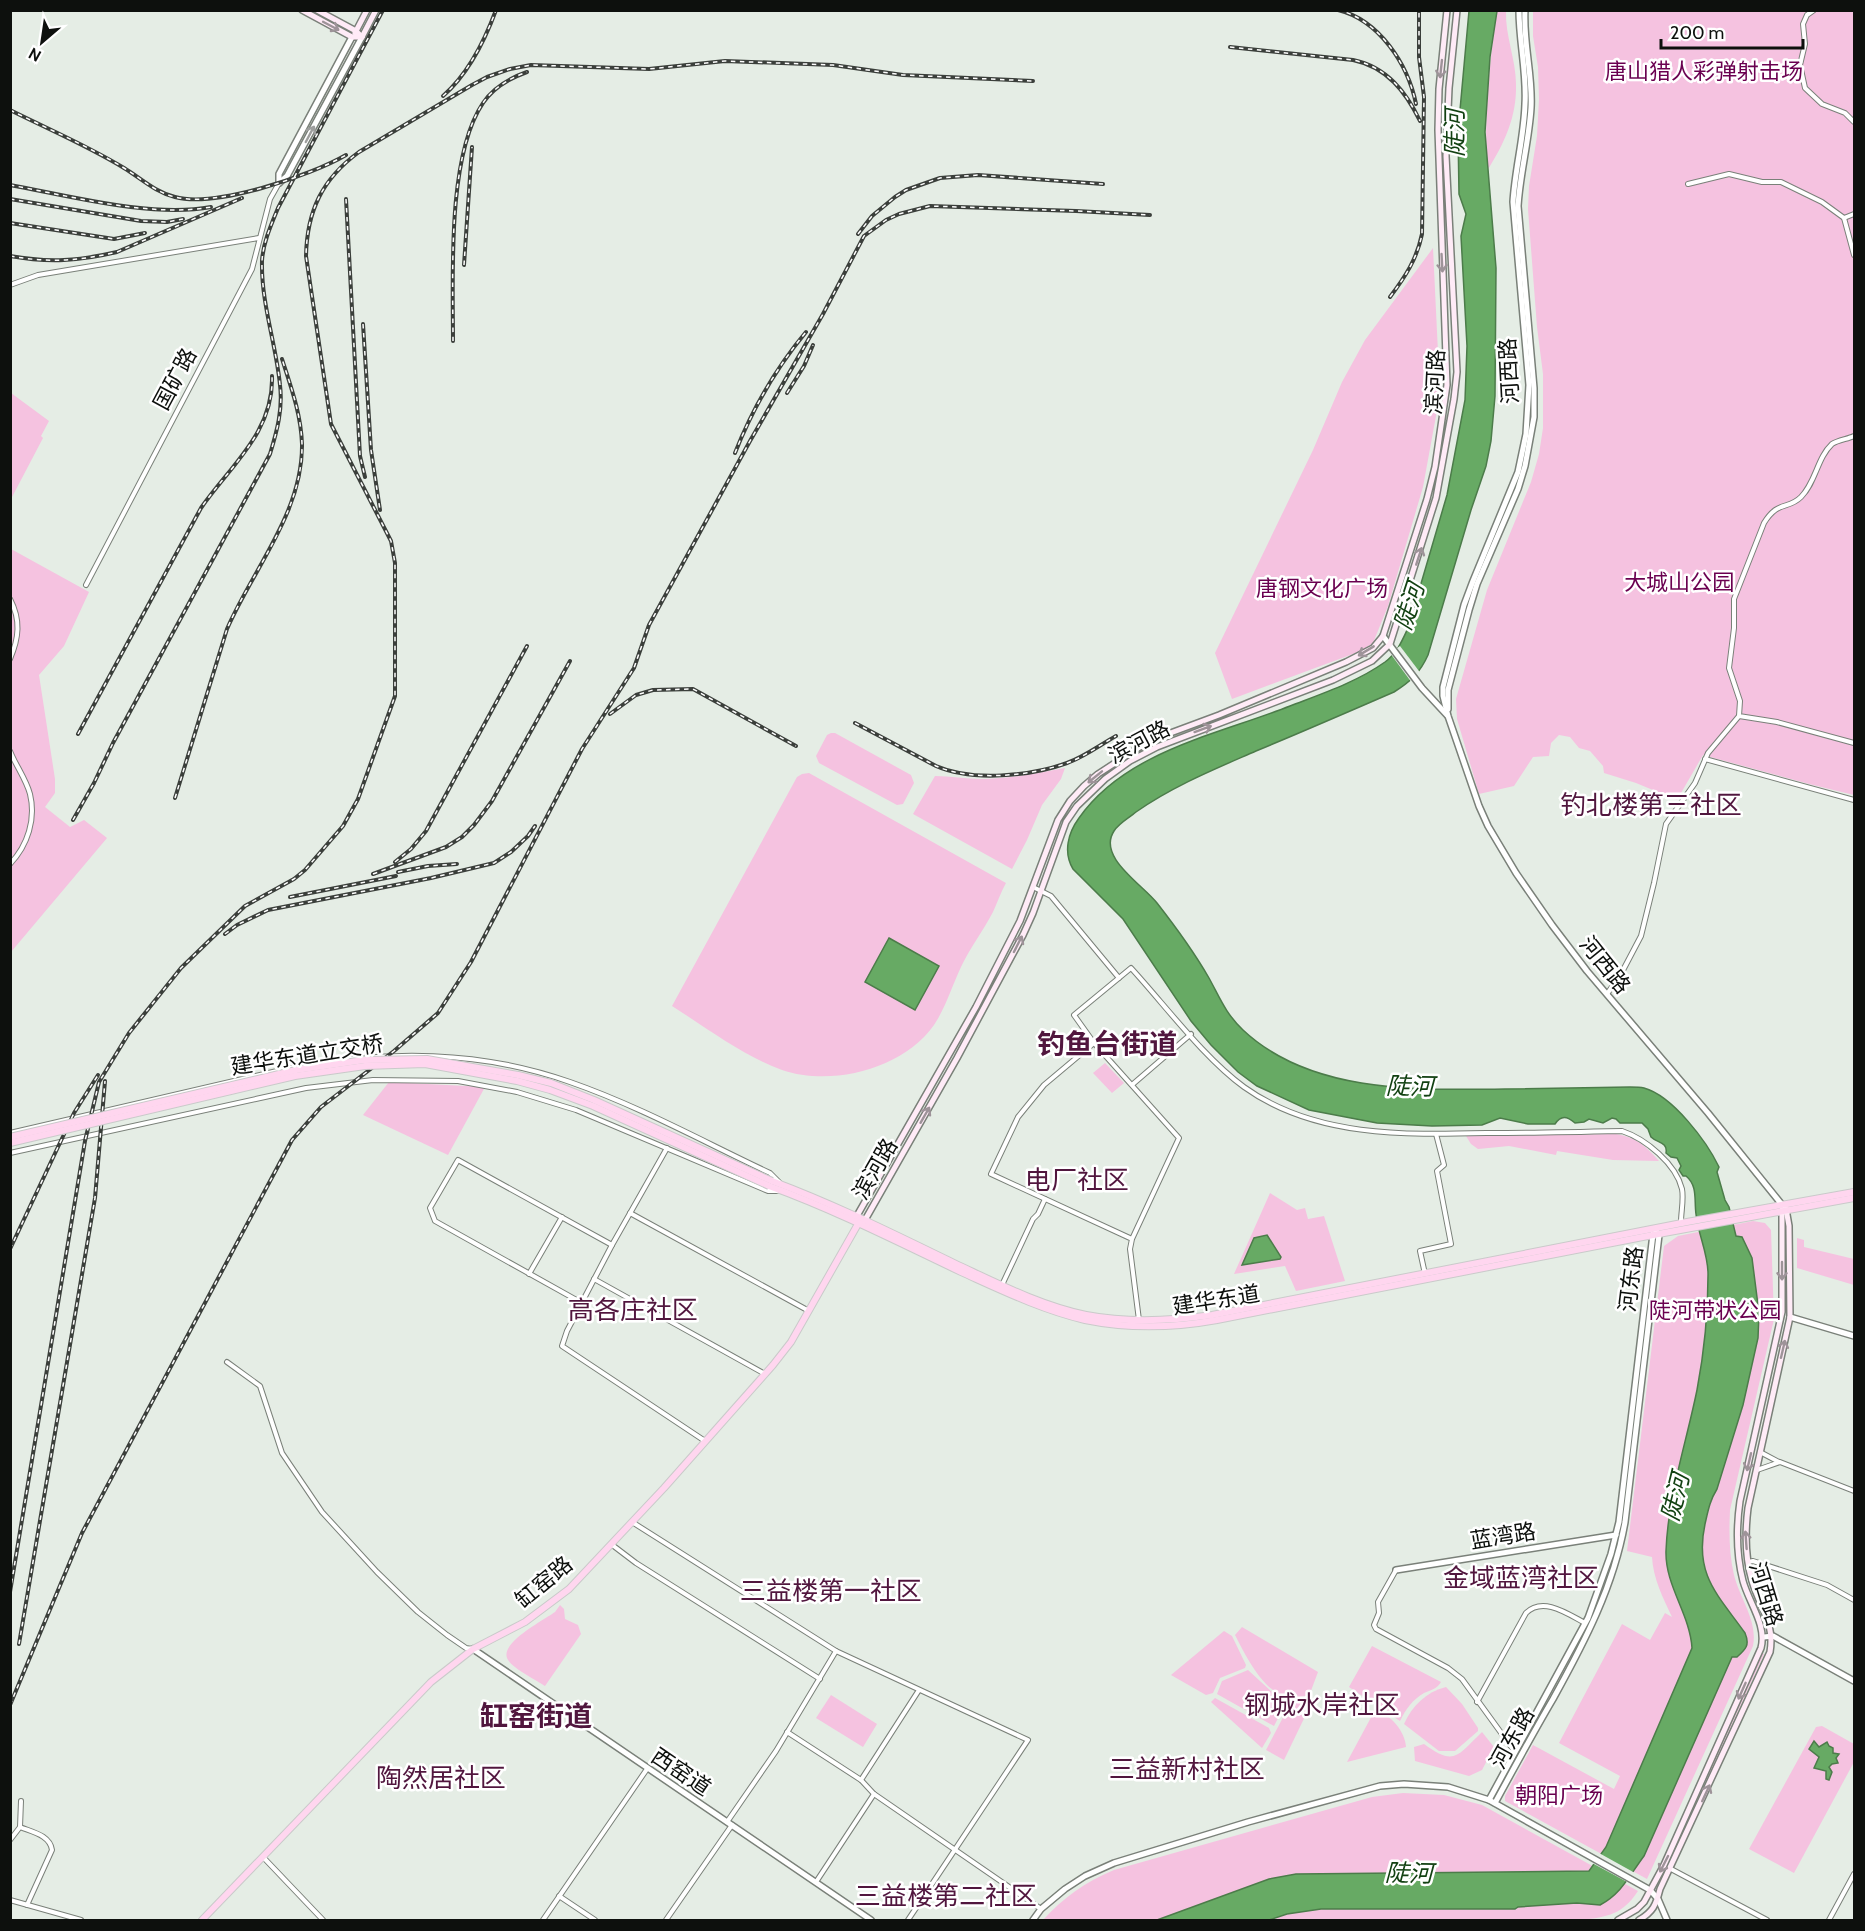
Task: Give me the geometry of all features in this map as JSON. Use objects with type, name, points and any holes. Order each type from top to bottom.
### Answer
[{"type":"main road","points":[[302,10],[352,37],[362,37]]},
{"type":"main road","points":[[318,10],[356,31],[362,37]]},
{"type":"main road","name":"国矿路","points":[[352,37],[367,10]]},
{"type":"main road","name":"国矿路","points":[[362,37],[376,10]]},
{"type":"main road","name":"滨河路","points":[[857,1220],[976,1006],[1020,921],[1058,820],[1070,801],[1098,774],[1149,741],[1219,715],[1346,662],[1373,648],[1383,636],[1425,507],[1435,467],[1447,385],[1438,130],[1439,89],[1448,10]]},
{"type":"main road","name":"滨河路","points":[[865,1220],[984,1010],[1023,935],[1066,822],[1090,791],[1122,767],[1157,747],[1333,680],[1372,661],[1392,646],[1436,498],[1454,399],[1456,372],[1446,156],[1449,88],[1457,10]]},
{"type":"main road","name":"建华东道立交桥","points":[[10,1137],[296,1070],[363,1060],[427,1059],[551,1083],[594,1100],[770,1183]]},
{"type":"main road","name":"建华东道立交桥","points":[[10,1143],[295,1076],[364,1066],[425,1064],[517,1081],[549,1090],[604,1111],[770,1183]]},
{"type":"main road","name":"建华东道","points":[[770,1183],[857,1220],[1023,1300],[1085,1320],[1129,1326],[1189,1325],[1217,1320],[1655,1233],[1686,1224]]},
{"type":"main road","points":[[1784,1209],[1854,1192]]},
{"type":"main road","points":[[1686,1224],[1854,1198]]},
{"type":"main road","name":"河西路","points":[[1639,1920],[1652,1912],[1660,1889],[1770,1652],[1773,1636],[1754,1587],[1748,1562],[1745,1529],[1790,1317],[1784,1209]]},
{"type":"main road","name":"河西路","points":[[1618,1920],[1644,1902],[1716,1750],[1764,1637],[1743,1583],[1738,1560],[1737,1532],[1740,1501],[1782,1312],[1784,1209]]},
{"type":"main road","name":"建华东道","points":[[857,1220],[865,1220],[1002,1286],[1067,1310],[1086,1315],[1159,1321],[1212,1315],[1655,1233],[1686,1224]]},
{"type":"main road","name":"缸窑路","points":[[202,1920],[431,1682],[473,1649],[525,1622],[569,1589],[632,1522],[791,1342],[857,1220]]},
{"type":"street","name":"河西路","points":[[1519,10],[1526,104],[1515,173],[1513,202],[1529,408],[1518,472],[1464,605],[1443,687],[1443,696],[1479,806],[1516,873],[1552,925],[1607,994],[1708,1113],[1784,1209]]},
{"type":"street","name":"河西路","points":[[1448,716],[1448,690],[1469,610],[1477,584],[1518,489],[1534,417],[1534,388],[1518,206],[1520,177],[1531,108],[1525,10]]},
{"type":"street","points":[[1814,10],[1807,15],[1803,24],[1805,44],[1800,65],[1805,88],[1822,104],[1845,113],[1854,122]]},
{"type":"street","name":"国矿路","points":[[279,183],[279,174],[352,37]]},
{"type":"street","name":"国矿路","points":[[86,585],[252,268],[270,199],[279,183],[287,176],[362,37]]},
{"type":"street","points":[[1688,184],[1729,174],[1768,183],[1781,182],[1822,202],[1844,218],[1854,255]]},
{"type":"street","points":[[1844,218],[1854,214]]},
{"type":"street","points":[[10,285],[38,275],[259,238]]},
{"type":"street","points":[[1607,994],[1621,974],[1641,936],[1666,824],[1695,783],[1705,759],[1739,716],[1740,701],[1729,668],[1734,628],[1734,599],[1764,523],[1771,512],[1799,500],[1812,483],[1823,458],[1833,444],[1854,436]]},
{"type":"street","points":[[10,598],[18,624],[17,643],[10,659]]},
{"type":"street","points":[[1383,636],[1416,680],[1448,716]]},
{"type":"street","points":[[1739,716],[1777,722],[1854,743]]},
{"type":"street","points":[[10,751],[30,793],[32,812],[29,832],[23,848],[10,864]]},
{"type":"street","points":[[1705,759],[1854,800]]},
{"type":"street","points":[[1033,887],[1052,896],[1119,978]]},
{"type":"street","points":[[1139,1320],[1130,1249],[1132,1239],[1179,1138],[1094,1043],[1074,1015],[1131,968],[1224,1070],[1263,1099],[1291,1113],[1338,1126],[1372,1131],[1436,1134],[1622,1131],[1632,1134],[1652,1148],[1678,1179],[1682,1191],[1686,1224]]},
{"type":"street","points":[[1133,1084],[1191,1034]]},
{"type":"street","points":[[1094,1043],[1044,1085],[1018,1117],[991,1174],[1132,1239]]},
{"type":"street","points":[[10,1133],[294,1067],[338,1059],[381,1055],[429,1055],[467,1058],[507,1065],[568,1081],[610,1098],[770,1173],[782,1188],[768,1191],[597,1118],[546,1100],[458,1081],[416,1079],[352,1082],[306,1089],[10,1153]]},
{"type":"street","points":[[1425,1274],[1419,1251],[1451,1244],[1437,1172],[1444,1165],[1436,1134]]},
{"type":"street","points":[[667,1148],[612,1245],[567,1331],[562,1346],[705,1442]]},
{"type":"street","points":[[582,1304],[435,1221],[430,1208],[458,1160],[612,1245]]},
{"type":"street","points":[[1002,1286],[1033,1219],[1045,1199]]},
{"type":"street","points":[[630,1213],[809,1311]]},
{"type":"street","points":[[529,1274],[562,1217]]},
{"type":"street","name":"河东路","points":[[1492,1801],[1596,1600],[1616,1536],[1655,1233]]},
{"type":"street","name":"河东路","points":[[1492,1801],[1579,1652],[1601,1603],[1617,1559],[1625,1522],[1655,1233]]},
{"type":"street","points":[[594,1279],[765,1374]]},
{"type":"street","points":[[1790,1317],[1854,1336]]},
{"type":"street","points":[[227,1362],[260,1386],[282,1453],[328,1520],[418,1612],[466,1648],[473,1649]]},
{"type":"street","points":[[1760,1452],[1854,1491]]},
{"type":"street","points":[[1756,1470],[1780,1462]]},
{"type":"street","points":[[632,1522],[836,1651],[1028,1740],[908,1920]]},
{"type":"street","name":"蓝湾路","points":[[1396,1570],[1616,1536]]},
{"type":"street","points":[[611,1544],[636,1563],[820,1679]]},
{"type":"street","points":[[1748,1562],[1752,1561],[1827,1585],[1854,1600]]},
{"type":"street","points":[[1396,1570],[1378,1602],[1379,1613],[1374,1625],[1376,1629],[1448,1668],[1462,1679],[1516,1753]]},
{"type":"street","points":[[1478,1702],[1526,1613],[1531,1608],[1546,1606],[1556,1608],[1585,1623]]},
{"type":"street","points":[[1764,1637],[1773,1636],[1854,1681]]},
{"type":"street","name":"西窑道","points":[[473,1649],[872,1920]]},
{"type":"street","points":[[666,1920],[730,1824],[836,1651]]},
{"type":"street","points":[[861,1780],[919,1690]]},
{"type":"street","points":[[788,1732],[861,1780],[874,1794],[1041,1909]]},
{"type":"street","points":[[543,1920],[647,1769]]},
{"type":"street","name":"河东路","points":[[1033,1920],[1041,1909],[1075,1883],[1114,1863],[1248,1822],[1380,1786],[1404,1784],[1448,1787],[1492,1801],[1650,1890],[1658,1899],[1667,1920]]},
{"type":"street","points":[[816,1882],[874,1794]]},
{"type":"street","points":[[10,1840],[20,1827],[21,1801]]},
{"type":"street","points":[[20,1827],[49,1840],[52,1850],[27,1905]]},
{"type":"street","points":[[263,1857],[323,1920]]},
{"type":"street","points":[[1671,1869],[1767,1920]]},
{"type":"street","points":[[1829,1920],[1854,1874]]},
{"type":"street","points":[[560,1896],[595,1920]]},
{"type":"street","points":[[10,1900],[81,1920]]},
{"type":"green space","points":[[1497,11],[1506,11],[1516,75],[1516,96],[1508,130],[1487,171],[1488,91]]},
{"type":"green space","name":"大城山公园","points":[[1533,11],[1854,11],[1854,795],[1703,755],[1677,800],[1604,773],[1603,766],[1590,751],[1579,748],[1570,737],[1559,735],[1551,743],[1549,756],[1533,757],[1514,786],[1479,794],[1457,719],[1456,699],[1487,590],[1531,482],[1543,428],[1543,374],[1528,209],[1539,99]]},
{"type":"green space","name":"唐钢文化广场","points":[[1433,248],[1440,394],[1423,487],[1388,606],[1373,643],[1361,651],[1232,699],[1215,653],[1313,450],[1342,382],[1365,340]]},
{"type":"green space","points":[[11,393],[49,421],[41,436],[43,438],[11,499]]},
{"type":"green space","points":[[11,549],[89,592],[64,646],[39,675],[55,779],[55,793],[45,807],[70,827],[84,820],[107,838],[11,952]]},
{"type":"green space","points":[[835,733],[911,775],[914,783],[903,804],[897,805],[819,763],[816,756],[827,735]]},
{"type":"green space","points":[[1065,768],[1061,779],[1042,805],[1012,869],[913,814],[935,776],[992,779]]},
{"type":"green space","points":[[809,773],[1006,883],[934,1025],[921,1040],[904,1053],[885,1063],[844,1075],[802,1075],[782,1070],[739,1049],[672,1006],[797,777]]},
{"type":"green space","points":[[1105,1063],[1124,1083],[1112,1093],[1093,1073]]},
{"type":"green space","points":[[389,1082],[485,1087],[448,1155],[363,1115]]},
{"type":"green space","points":[[1616,1134],[1640,1143],[1659,1161],[1613,1160],[1557,1151],[1556,1155],[1509,1146],[1478,1149],[1466,1136]]},
{"type":"green space","points":[[1270,1193],[1297,1210],[1305,1208],[1308,1219],[1324,1216],[1345,1281],[1296,1291],[1285,1266],[1234,1274]]},
{"type":"green space","name":"陡河带状公园","points":[[1753,1221],[1765,1223],[1771,1230],[1774,1319],[1730,1510],[1730,1551],[1737,1584],[1751,1619],[1753,1646],[1647,1879],[1505,1801],[1505,1796],[1533,1745],[1614,1789],[1620,1776],[1559,1743],[1622,1624],[1650,1640],[1665,1613],[1672,1617],[1656,1580],[1652,1557],[1627,1551],[1664,1246],[1678,1236]]},
{"type":"green space","points":[[1797,1238],[1804,1240],[1804,1247],[1854,1259],[1854,1285],[1797,1268]]},
{"type":"green space","points":[[560,1605],[564,1609],[565,1619],[578,1625],[581,1634],[545,1686],[509,1662],[507,1652],[510,1645],[555,1612]]},
{"type":"green space","points":[[1242,1627],[1318,1672],[1309,1696],[1281,1695],[1264,1682],[1235,1635]]},
{"type":"green space","points":[[1224,1631],[1232,1636],[1246,1665],[1245,1668],[1220,1678],[1213,1693],[1206,1695],[1171,1675]]},
{"type":"green space","points":[[1372,1646],[1441,1682],[1436,1688],[1424,1693],[1413,1702],[1400,1721],[1349,1687]]},
{"type":"green space","points":[[1762,1653],[1764,1654],[1662,1877],[1661,1876]]},
{"type":"green space","points":[[1248,1670],[1272,1692],[1287,1701],[1274,1726],[1217,1694],[1222,1681]]},
{"type":"green space","points":[[1446,1687],[1462,1704],[1478,1728],[1478,1731],[1455,1751],[1439,1751],[1404,1724],[1420,1701],[1432,1692]]},
{"type":"green space","points":[[831,1695],[877,1724],[863,1747],[816,1718]]},
{"type":"green space","points":[[1215,1698],[1269,1728],[1271,1733],[1262,1748],[1211,1702]]},
{"type":"green space","points":[[1292,1702],[1311,1704],[1284,1760],[1266,1750]]},
{"type":"green space","points":[[1375,1710],[1386,1715],[1396,1724],[1403,1735],[1406,1747],[1347,1762]]},
{"type":"green space","points":[[1822,1726],[1854,1744],[1854,1762],[1794,1873],[1749,1849],[1816,1727]]},
{"type":"green space","points":[[1482,1732],[1494,1747],[1482,1770],[1469,1776],[1415,1761],[1414,1747],[1424,1744],[1443,1755],[1456,1755]]},
{"type":"green space","points":[[1403,1793],[1444,1795],[1482,1805],[1638,1891],[1627,1905],[1614,1913],[1581,1920],[1043,1920],[1075,1891],[1114,1870],[1372,1797]]},
{"type":"water","name":"陡河","points":[[1469,11],[1497,11],[1490,57],[1485,132],[1496,268],[1495,396],[1486,466],[1428,655],[1414,677],[1394,692],[1210,771],[1150,803],[1116,828],[1110,841],[1111,851],[1123,870],[1157,903],[1177,930],[1237,1024],[1270,1051],[1300,1066],[1333,1077],[1402,1088],[1642,1088],[1666,1100],[1698,1133],[1719,1167],[1717,1172],[1736,1236],[1742,1237],[1752,1258],[1759,1313],[1758,1338],[1743,1405],[1710,1506],[1702,1542],[1706,1571],[1711,1583],[1745,1633],[1747,1644],[1737,1657],[1732,1657],[1644,1856],[1620,1889],[1600,1905],[1577,1903],[1515,1909],[1321,1909],[1287,1914],[1269,1920],[1157,1920],[1269,1879],[1296,1874],[1589,1871],[1606,1847],[1692,1648],[1687,1623],[1669,1576],[1666,1551],[1670,1510],[1702,1362],[1708,1268],[1697,1222],[1694,1189],[1690,1180],[1679,1170],[1681,1166],[1677,1158],[1666,1153],[1662,1143],[1651,1137],[1648,1129],[1642,1123],[1620,1123],[1612,1118],[1603,1123],[1589,1119],[1575,1123],[1564,1117],[1555,1124],[1528,1124],[1500,1118],[1482,1125],[1432,1126],[1377,1123],[1309,1110],[1257,1086],[1238,1072],[1191,1021],[1123,919],[1073,869],[1068,856],[1070,836],[1079,818],[1099,795],[1122,776],[1175,748],[1351,682],[1385,662],[1404,638],[1447,495],[1465,400],[1467,346],[1461,236],[1466,214],[1459,194],[1458,132]]},
{"type":"water","points":[[889,938],[939,966],[915,1010],[865,982]]},
{"type":"water","points":[[1267,1235],[1281,1257],[1280,1259],[1242,1265],[1254,1238]]},
{"type":"water","points":[[1814,1741],[1819,1747],[1827,1742],[1833,1748],[1833,1753],[1839,1754],[1836,1758],[1838,1763],[1829,1767],[1832,1772],[1829,1780],[1826,1779],[1826,1771],[1814,1768],[1819,1757],[1809,1749]]},
{"type":"pier","points":[[1400,646],[1422,675],[1412,683],[1390,653]]},
{"type":"pier","points":[[1599,1853],[1635,1873],[1629,1883],[1592,1863]]},
{"type":"railway","points":[[73,820],[270,454],[279,420],[281,394],[262,277],[264,248],[278,208],[383,10]]},
{"type":"railway","points":[[443,96],[460,78],[474,56],[496,10]]},
{"type":"railway","points":[[1338,10],[1366,23],[1389,46],[1399,59],[1406,74],[1416,104]]},
{"type":"railway","points":[[1390,297],[1410,267],[1422,234],[1424,97],[1419,57],[1419,10]]},
{"type":"railway","points":[[1230,47],[1365,63],[1376,68],[1394,82],[1420,121]]},
{"type":"railway","points":[[10,1592],[85,1141],[99,1082],[129,1033],[181,968],[245,906],[294,879],[305,870],[343,826],[358,799],[395,696],[395,563],[391,541],[331,424],[306,256],[313,210],[326,185],[335,173],[359,152],[472,85],[510,69],[531,65],[649,69],[725,61],[833,65],[903,75],[1033,81]]},
{"type":"railway","points":[[453,341],[454,218],[463,154],[471,126],[483,103],[502,84],[527,72]]},
{"type":"railway","points":[[10,110],[96,152],[155,189],[175,197],[214,198],[262,188],[310,172],[346,155]]},
{"type":"railway","points":[[464,265],[472,147]]},
{"type":"railway","points":[[858,234],[872,216],[895,197],[906,190],[940,178],[978,175],[1103,184]]},
{"type":"railway","points":[[10,185],[137,208],[188,210],[211,207]]},
{"type":"railway","points":[[10,256],[38,260],[64,260],[117,252],[242,198]]},
{"type":"railway","points":[[10,199],[141,221],[167,222],[183,219]]},
{"type":"railway","points":[[346,199],[360,456],[365,477]]},
{"type":"railway","points":[[10,1705],[82,1533],[292,1140],[321,1107],[394,1051],[438,1013],[471,962],[582,749],[634,668],[649,625],[823,314],[864,236],[886,220],[899,214],[930,206],[1150,215]]},
{"type":"railway","points":[[10,223],[114,239],[145,233]]},
{"type":"railway","points":[[363,324],[371,450],[380,510]]},
{"type":"railway","points":[[735,453],[766,390],[806,332]]},
{"type":"railway","points":[[787,393],[804,366],[813,345]]},
{"type":"railway","points":[[175,798],[227,629],[286,517],[300,469],[302,444],[300,422],[282,359]]},
{"type":"railway","points":[[78,734],[201,508],[258,431],[271,396],[272,376]]},
{"type":"railway","points":[[395,862],[411,849],[426,831],[527,646]]},
{"type":"railway","points":[[373,874],[446,847],[462,837],[474,825],[492,801],[570,661]]},
{"type":"railway","points":[[610,714],[636,695],[653,690],[693,689],[796,746]]},
{"type":"railway","points":[[855,723],[936,766],[950,771],[984,776],[1019,774],[1053,768],[1080,758],[1116,736]]},
{"type":"railway","points":[[225,934],[237,925],[268,910],[431,878],[494,863],[511,852],[535,826]]},
{"type":"railway","points":[[398,872],[428,866],[457,864]]},
{"type":"railway","points":[[290,897],[396,876]]},
{"type":"railway","points":[[10,1249],[74,1113],[98,1075]]},
{"type":"railway","points":[[19,1644],[95,1198],[105,1081]]},
{"type":"district","name":"钓北楼第三社区","points":[[1651,805]]},
{"type":"district","name":"钓鱼台街道","points":[[1107,1044]]},
{"type":"district","name":"电厂社区","points":[[1077,1180]]},
{"type":"district","name":"高各庄社区","points":[[633,1310]]},
{"type":"district","name":"金域蓝湾社区","points":[[1521,1578]]},
{"type":"district","name":"三益楼第一社区","points":[[831,1591]]},
{"type":"district","name":"钢城水岸社区","points":[[1322,1705]]},
{"type":"district","name":"缸窑街道","points":[[536,1716]]},
{"type":"district","name":"三益新村社区","points":[[1187,1769]]},
{"type":"district","name":"陶然居社区","points":[[441,1778]]},
{"type":"district","name":"三益楼第二社区","points":[[946,1896]]},
{"type":"park label","name":"唐山猎人彩弹射击场","points":[[1704,71]]},
{"type":"park label","name":"朝阳广场","points":[[1559,1795]]}]
